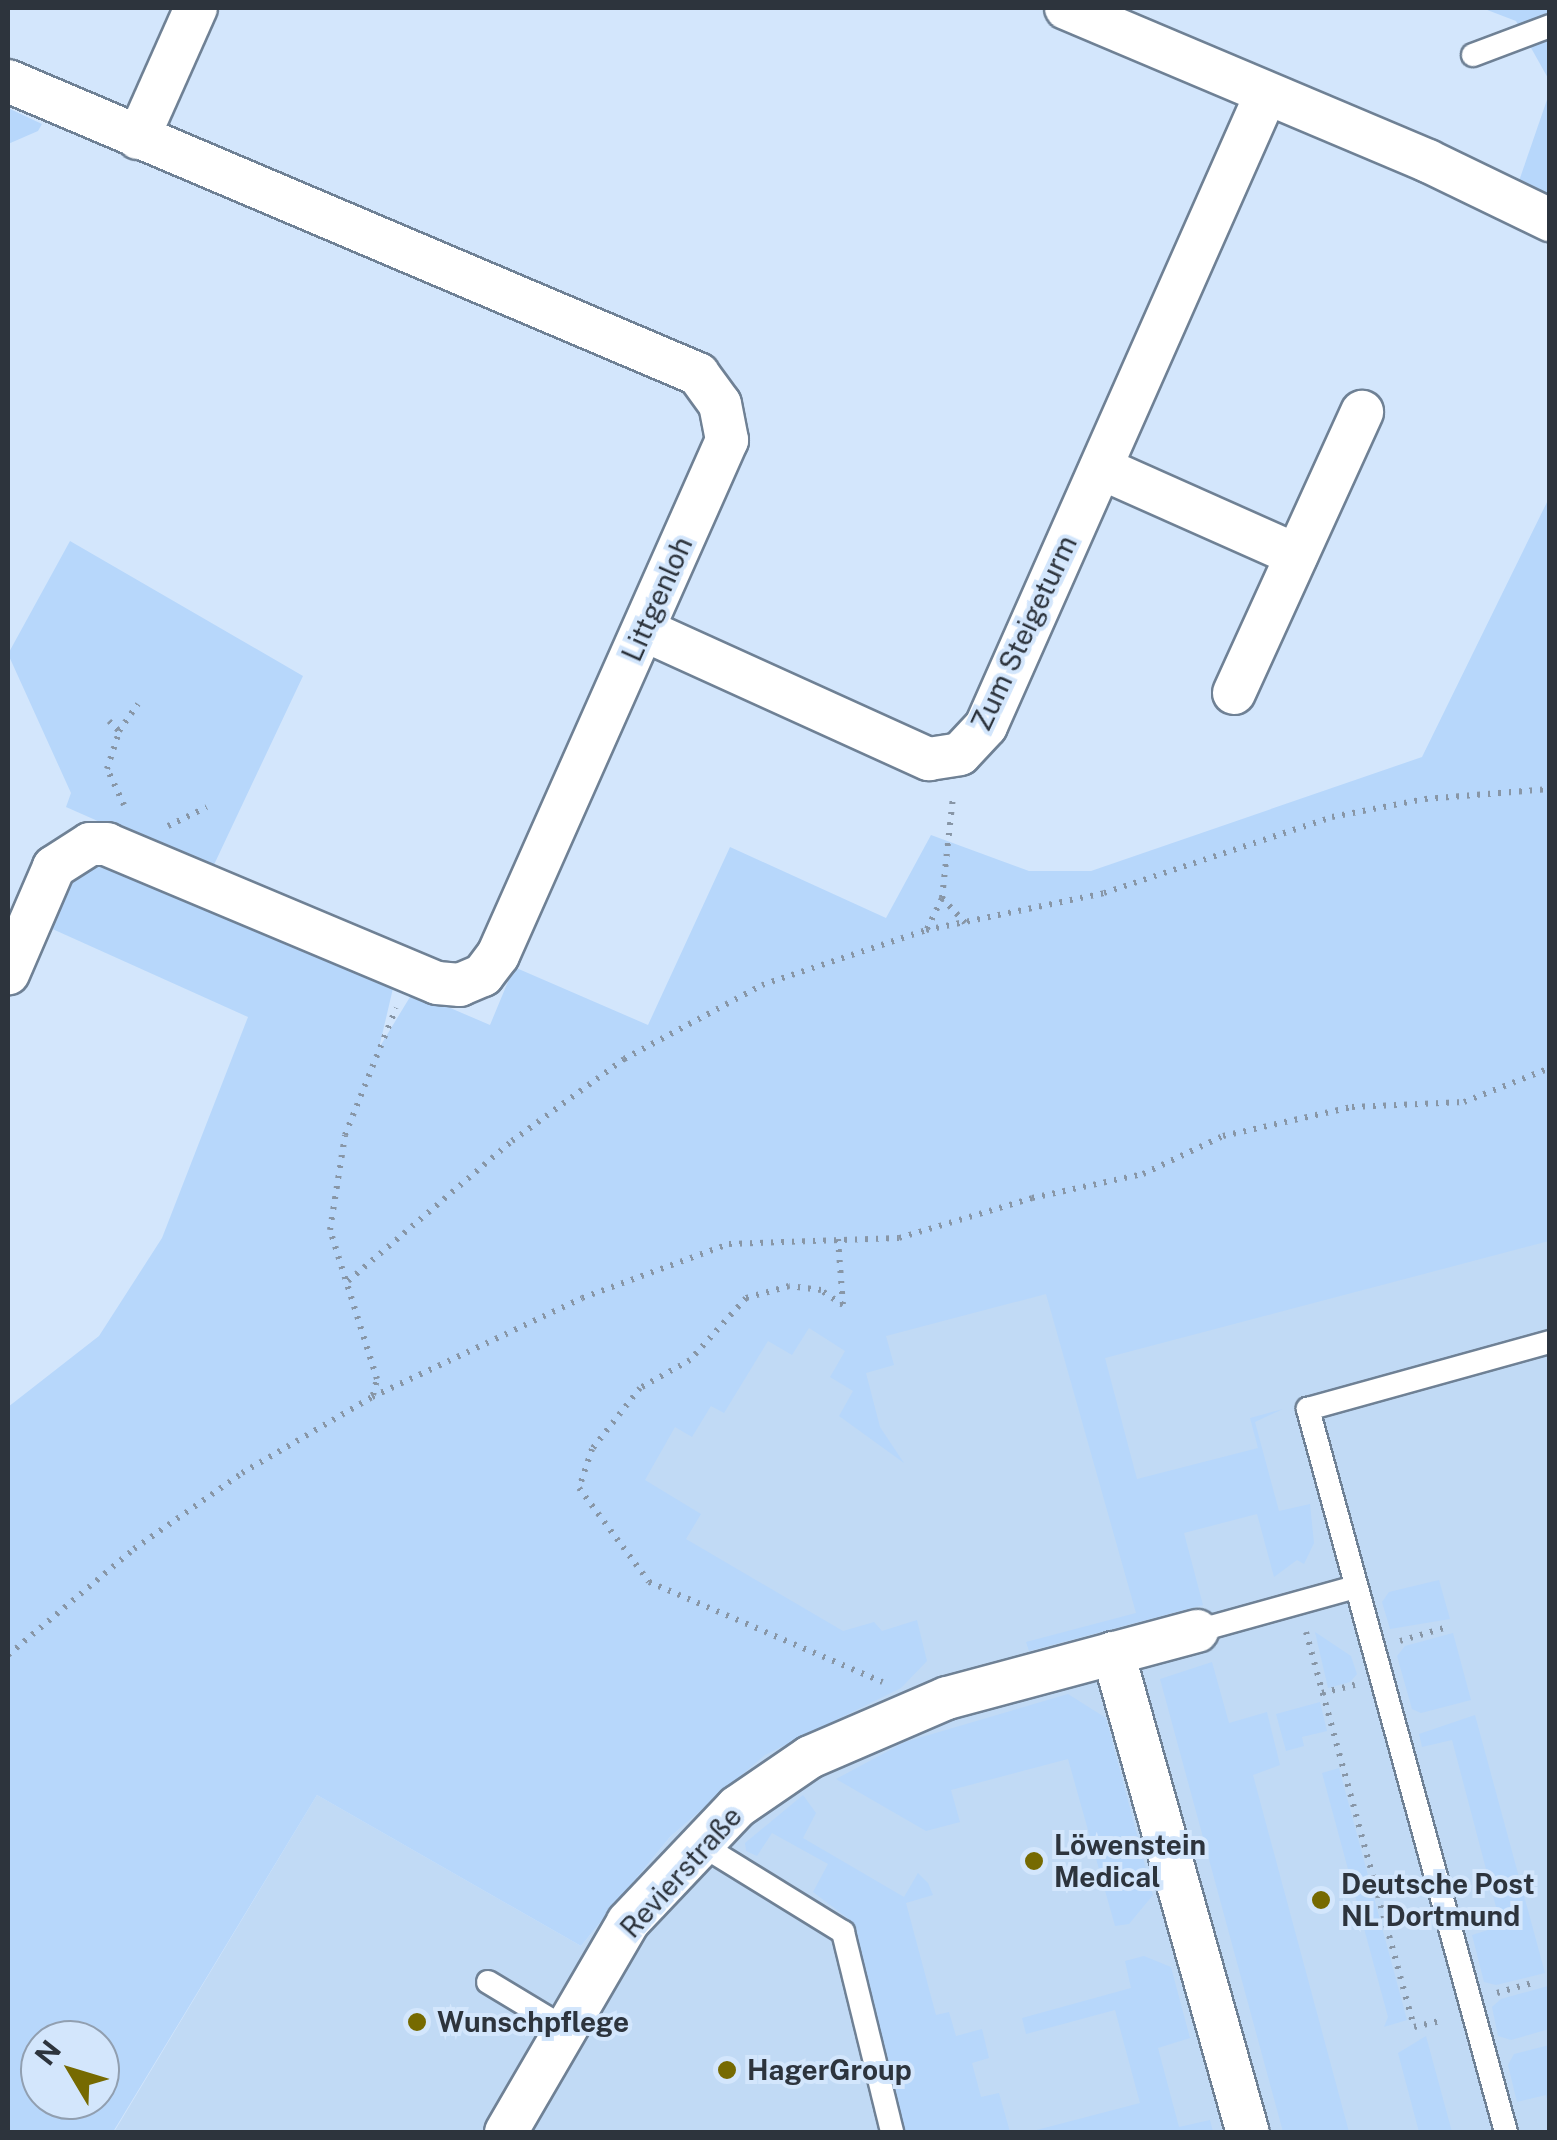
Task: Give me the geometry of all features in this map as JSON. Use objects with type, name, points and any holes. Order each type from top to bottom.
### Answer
[{"type":"street","points":[[138,138],[196,8]]},
{"type":"street","points":[[1066,8],[1550,220]]},
{"type":"street","name":"Littgenloh","points":[[8,81],[698,374],[720,404],[727,440],[498,955],[483,975],[460,985],[411,973],[107,844],[70,852],[54,867],[8,974]]},
{"type":"street","name":"Zum Steigeturm","points":[[644,630],[929,759],[960,754],[986,726],[1266,94]]},
{"type":"street","points":[[1234,694],[1362,412]]},
{"type":"street","points":[[1101,468],[1296,555]]},
{"type":"street","name":"Revierstraße","points":[[506,2132],[628,1922],[737,1807],[810,1757],[930,1706],[1197,1630]]},
{"type":"street","points":[[1113,1653],[1248,2132]]},
{"type":"lane","points":[[1472,55],[1550,26]]},
{"type":"lane","points":[[1506,2132],[1308,1409],[1550,1342]]},
{"type":"lane","points":[[1197,1630],[1356,1587]]},
{"type":"lane","points":[[700,1844],[843,1932],[892,2132]]},
{"type":"lane","points":[[488,1982],[566,2029]]},
{"type":"path","points":[[135,812],[111,787],[108,769],[118,731],[138,704]]},
{"type":"path","points":[[110,721],[118,731]]},
{"type":"path","points":[[926,930],[942,898],[960,754]]},
{"type":"path","points":[[348,1281],[512,1142],[624,1059],[762,985],[926,930],[1104,893],[1332,817],[1424,799],[1550,789]]},
{"type":"path","points":[[942,898],[964,923]]},
{"type":"path","points":[[372,1396],[378,1379],[330,1230],[334,1182],[345,1135],[411,973]]},
{"type":"path","points":[[8,1655],[196,1505],[372,1396],[582,1298],[730,1244],[899,1238],[1032,1198],[1144,1174],[1223,1136],[1352,1107],[1464,1102],[1550,1068]]},
{"type":"path","points":[[838,1239],[843,1304],[821,1290],[789,1286],[746,1298],[690,1360],[640,1388],[592,1449],[580,1488],[649,1582],[808,1645],[930,1706]]},
{"type":"path","points":[[1394,1642],[1447,1627]]},
{"type":"path","points":[[1306,1632],[1414,2027],[1455,2017]]},
{"type":"path","points":[[1322,1694],[1360,1684]]},
{"type":"path","points":[[1486,1996],[1532,1983]]},
{"type":"shaded area","points":[[1482,8],[1549,8],[1549,80],[1516,21]]},
{"type":"shaded area","points":[[1549,94],[1549,230],[1509,210]]},
{"type":"shaded area","points":[[8,108],[42,124],[38,131],[8,144]]},
{"type":"shaded area","points":[[1549,498],[1549,1241],[1105,1358],[1137,1479],[1258,1448],[1250,1418],[1283,1409],[1255,1422],[1279,1511],[1310,1504],[1314,1543],[1304,1564],[1297,1560],[1274,1577],[1257,1514],[1184,1533],[1203,1605],[1029,1651],[1026,1642],[1136,1613],[1046,1294],[886,1336],[894,1365],[866,1373],[880,1427],[904,1463],[839,1416],[853,1391],[830,1377],[845,1351],[809,1328],[792,1355],[768,1341],[724,1413],[711,1406],[692,1437],[675,1427],[645,1480],[701,1514],[686,1539],[843,1631],[874,1622],[882,1631],[917,1620],[927,1661],[901,1688],[765,1755],[670,1837],[581,1946],[317,1795],[113,2132],[8,2132],[8,1407],[99,1336],[162,1238],[248,1017],[48,927],[73,877],[106,863],[394,984],[379,1048],[413,992],[490,1025],[514,967],[648,1025],[730,847],[886,918],[931,835],[1029,871],[1091,871],[1422,757]]},
{"type":"shaded area","points":[[70,541],[303,676],[211,871],[66,807],[71,793],[8,654]]},
{"type":"shaded area","points":[[1549,1240],[1549,2132],[114,2132],[317,1795],[581,1946],[670,1837],[765,1754],[903,1683],[622,1510],[691,1397],[799,1313]]},
{"type":"shaded area","points":[[1439,1580],[1450,1619],[1390,1629],[1382,1602],[1389,1592]]},
{"type":"shaded area","points":[[1315,1632],[1351,1656],[1357,1674],[1350,1682],[1328,1688]]},
{"type":"shaded area","points":[[1453,1633],[1471,1700],[1421,1713],[1412,1709],[1397,1656],[1405,1646]]},
{"type":"shaded area","points":[[1212,1662],[1229,1723],[1267,1712],[1280,1765],[1253,1775],[1349,2132],[1283,2132],[1160,1679]]},
{"type":"shaded area","points":[[1068,1694],[1106,1718],[1153,1895],[1129,1924],[1115,1926],[1068,1759],[951,1790],[960,1822],[926,1831],[836,1779],[905,1742]]},
{"type":"shaded area","points":[[1320,1702],[1327,1731],[1302,1737],[1304,1746],[1286,1751],[1276,1714]]},
{"type":"shaded area","points":[[1475,1715],[1545,1973],[1496,1985],[1484,1982],[1472,1935],[1501,1926],[1452,1740],[1422,1747],[1419,1734]]},
{"type":"shaded area","points":[[1339,1768],[1407,2020],[1384,2027],[1388,2017],[1322,1773]]},
{"type":"shaded area","points":[[803,1795],[816,1813],[803,1838],[904,1897],[918,1873],[928,1883],[933,1895],[906,1903],[936,2015],[949,2012],[956,2036],[982,2029],[989,2058],[972,2063],[981,2097],[999,2093],[1010,2132],[905,2132],[854,1923],[813,1892],[828,1864],[772,1833],[757,1856],[746,1851],[745,1843]]},
{"type":"shaded area","points":[[1144,1956],[1171,1967],[1190,2038],[1158,2048],[1179,2127],[1210,2120],[1213,2132],[1029,2132],[1140,2103],[1115,2010],[1026,2034],[1022,2018],[1131,1988],[1125,1961]]},
{"type":"shaded area","points":[[1548,1986],[1549,2029],[1511,2040],[1498,2036],[1492,2007],[1501,1999]]},
{"type":"shaded area","points":[[1426,2036],[1452,2132],[1419,2132],[1398,2053]]},
{"type":"shaded area","points":[[1549,2045],[1549,2106],[1546,2095],[1517,2102],[1508,2065],[1514,2054]]},
{"type":"place","name":"Löwenstein Medical","points":[[1034,1861]]},
{"type":"place","name":"Deutsche Post NL Dortmund","points":[[1321,1900]]},
{"type":"place","name":"Wunschpflege","points":[[417,2022]]},
{"type":"place","name":"HagerGroup","points":[[727,2070]]}]
